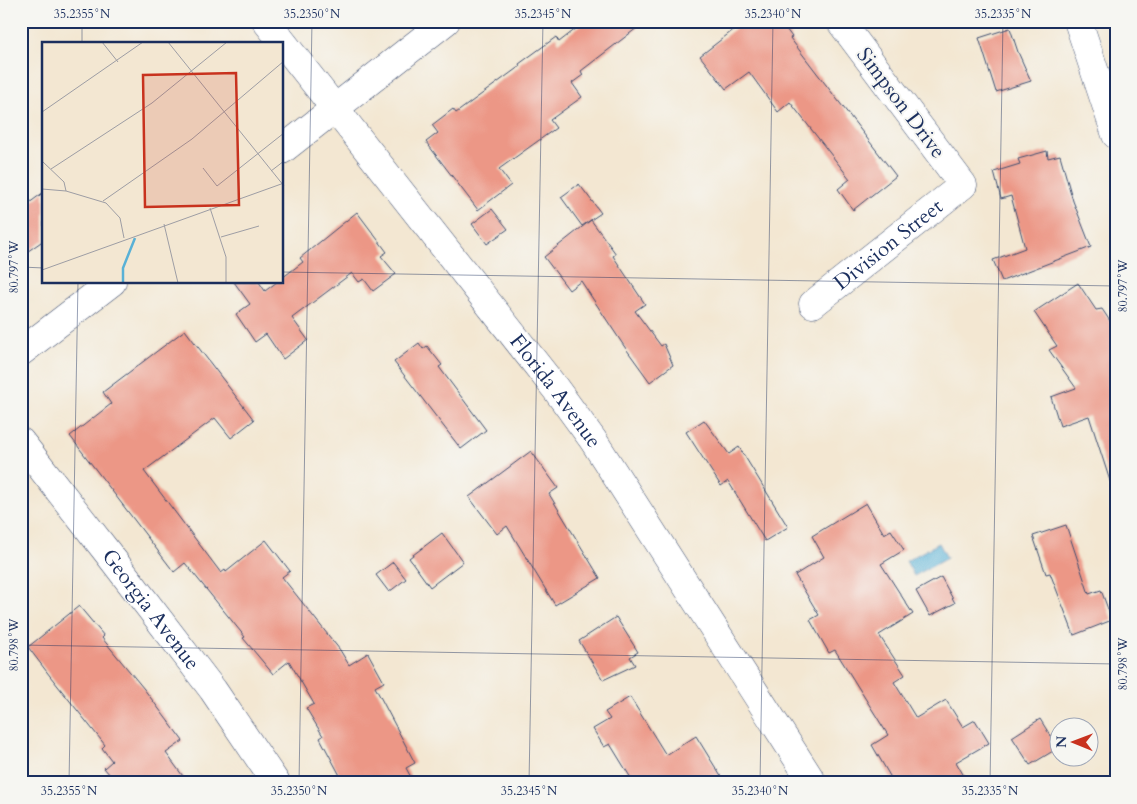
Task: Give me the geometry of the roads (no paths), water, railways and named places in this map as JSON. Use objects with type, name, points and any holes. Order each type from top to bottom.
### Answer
[{"type":"street","name":"Florida Avenue","points":[[266,21],[282,42]]},
{"type":"street","points":[[284,148],[446,21]]},
{"type":"street","name":"Simpson Drive","points":[[840,21],[963,185]]},
{"type":"street","points":[[1078,21],[1116,135]]},
{"type":"street","name":"Florida Avenue","points":[[284,44],[555,388],[593,440],[813,783]]},
{"type":"street","name":"Division Street","points":[[813,304],[963,185]]},
{"type":"street","points":[[21,352],[109,284]]},
{"type":"street","name":"Georgia Avenue","points":[[21,442],[213,690],[276,783]]},
{"type":"water","points":[[939,543],[947,558],[914,576],[906,561]]}]
